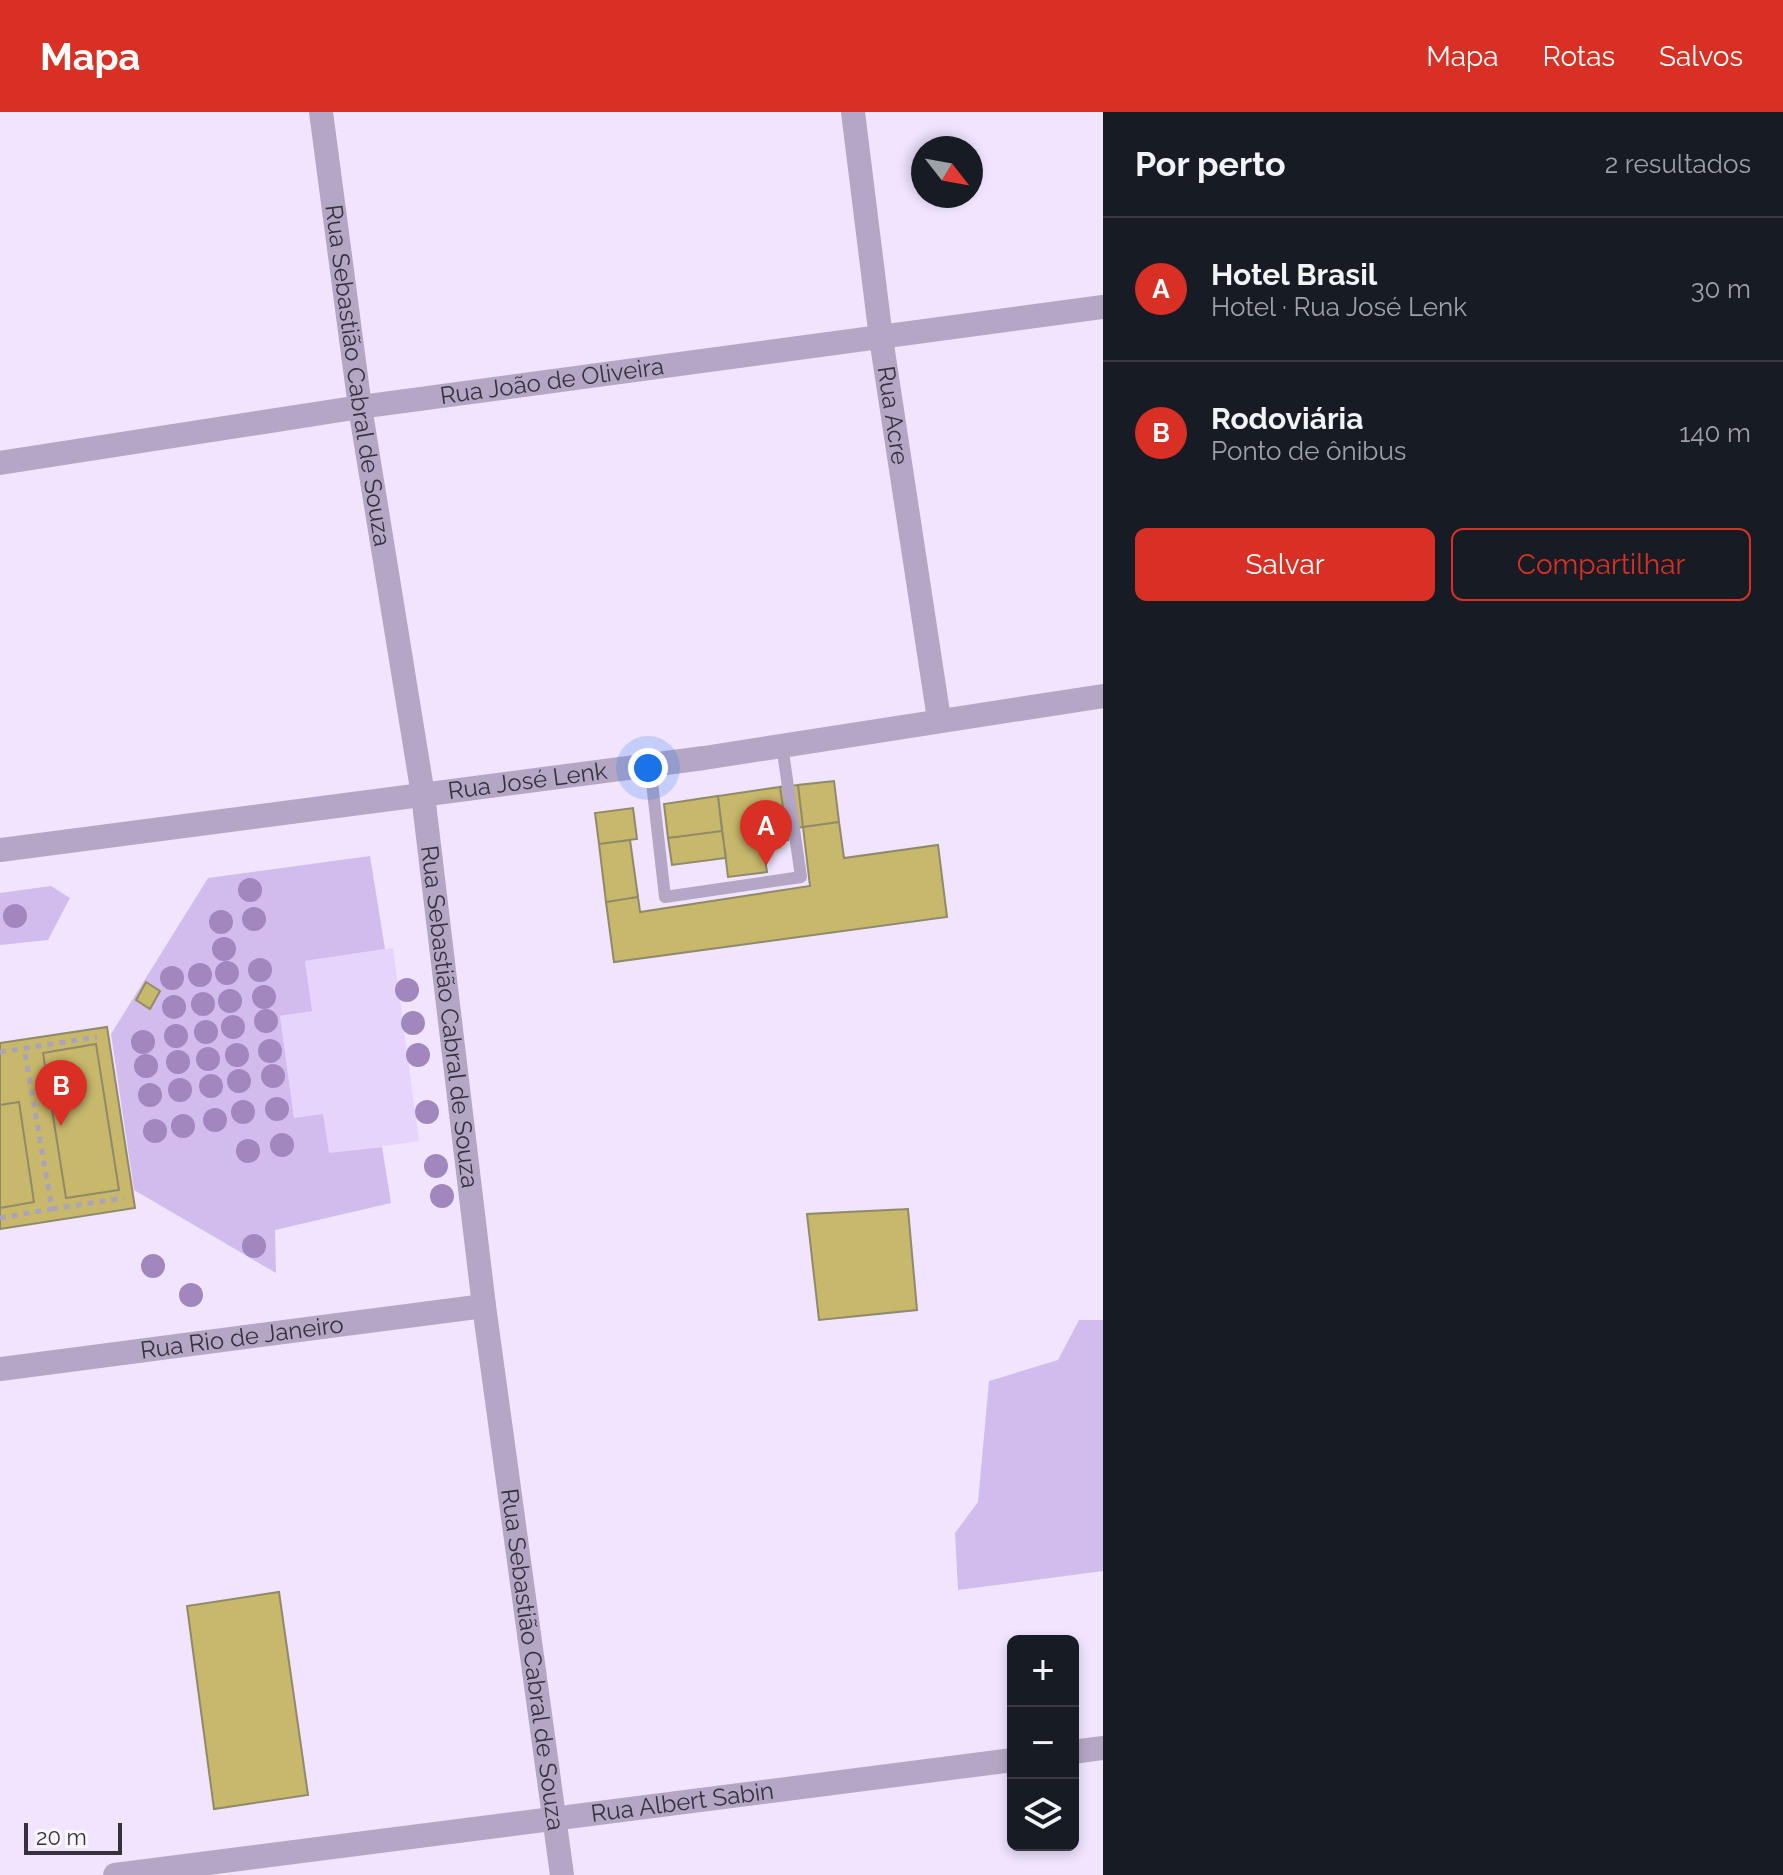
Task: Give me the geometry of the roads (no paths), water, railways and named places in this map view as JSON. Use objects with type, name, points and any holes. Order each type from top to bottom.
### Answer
[{"type":"street","name":"Rua Sebastião Cabral de Souza","points":[[321,112],[360,407],[423,795],[484,1306],[562,1875]]},
{"type":"street","name":"Rua Acre","points":[[853,112],[881,338],[939,719]]},
{"type":"street","name":"Rua João de Oliveira","points":[[0,463],[360,407],[1103,307]]},
{"type":"street","name":"Rua José Lenk","points":[[0,850],[650,765],[1103,696]]},
{"type":"street","name":"Rua Rio de Janeiro","points":[[0,1369],[484,1306]]},
{"type":"street","points":[[1079,1751],[1103,1748]]},
{"type":"street","name":"Rua Albert Sabin","points":[[115,1875],[1007,1761]]},
{"type":"lane","points":[[650,765],[665,897],[801,877],[782,745]]},
{"type":"place","name":"Hotel Brasil","points":[[766,866]]},
{"type":"place","name":"Rodoviária","points":[[61,1126]]}]
